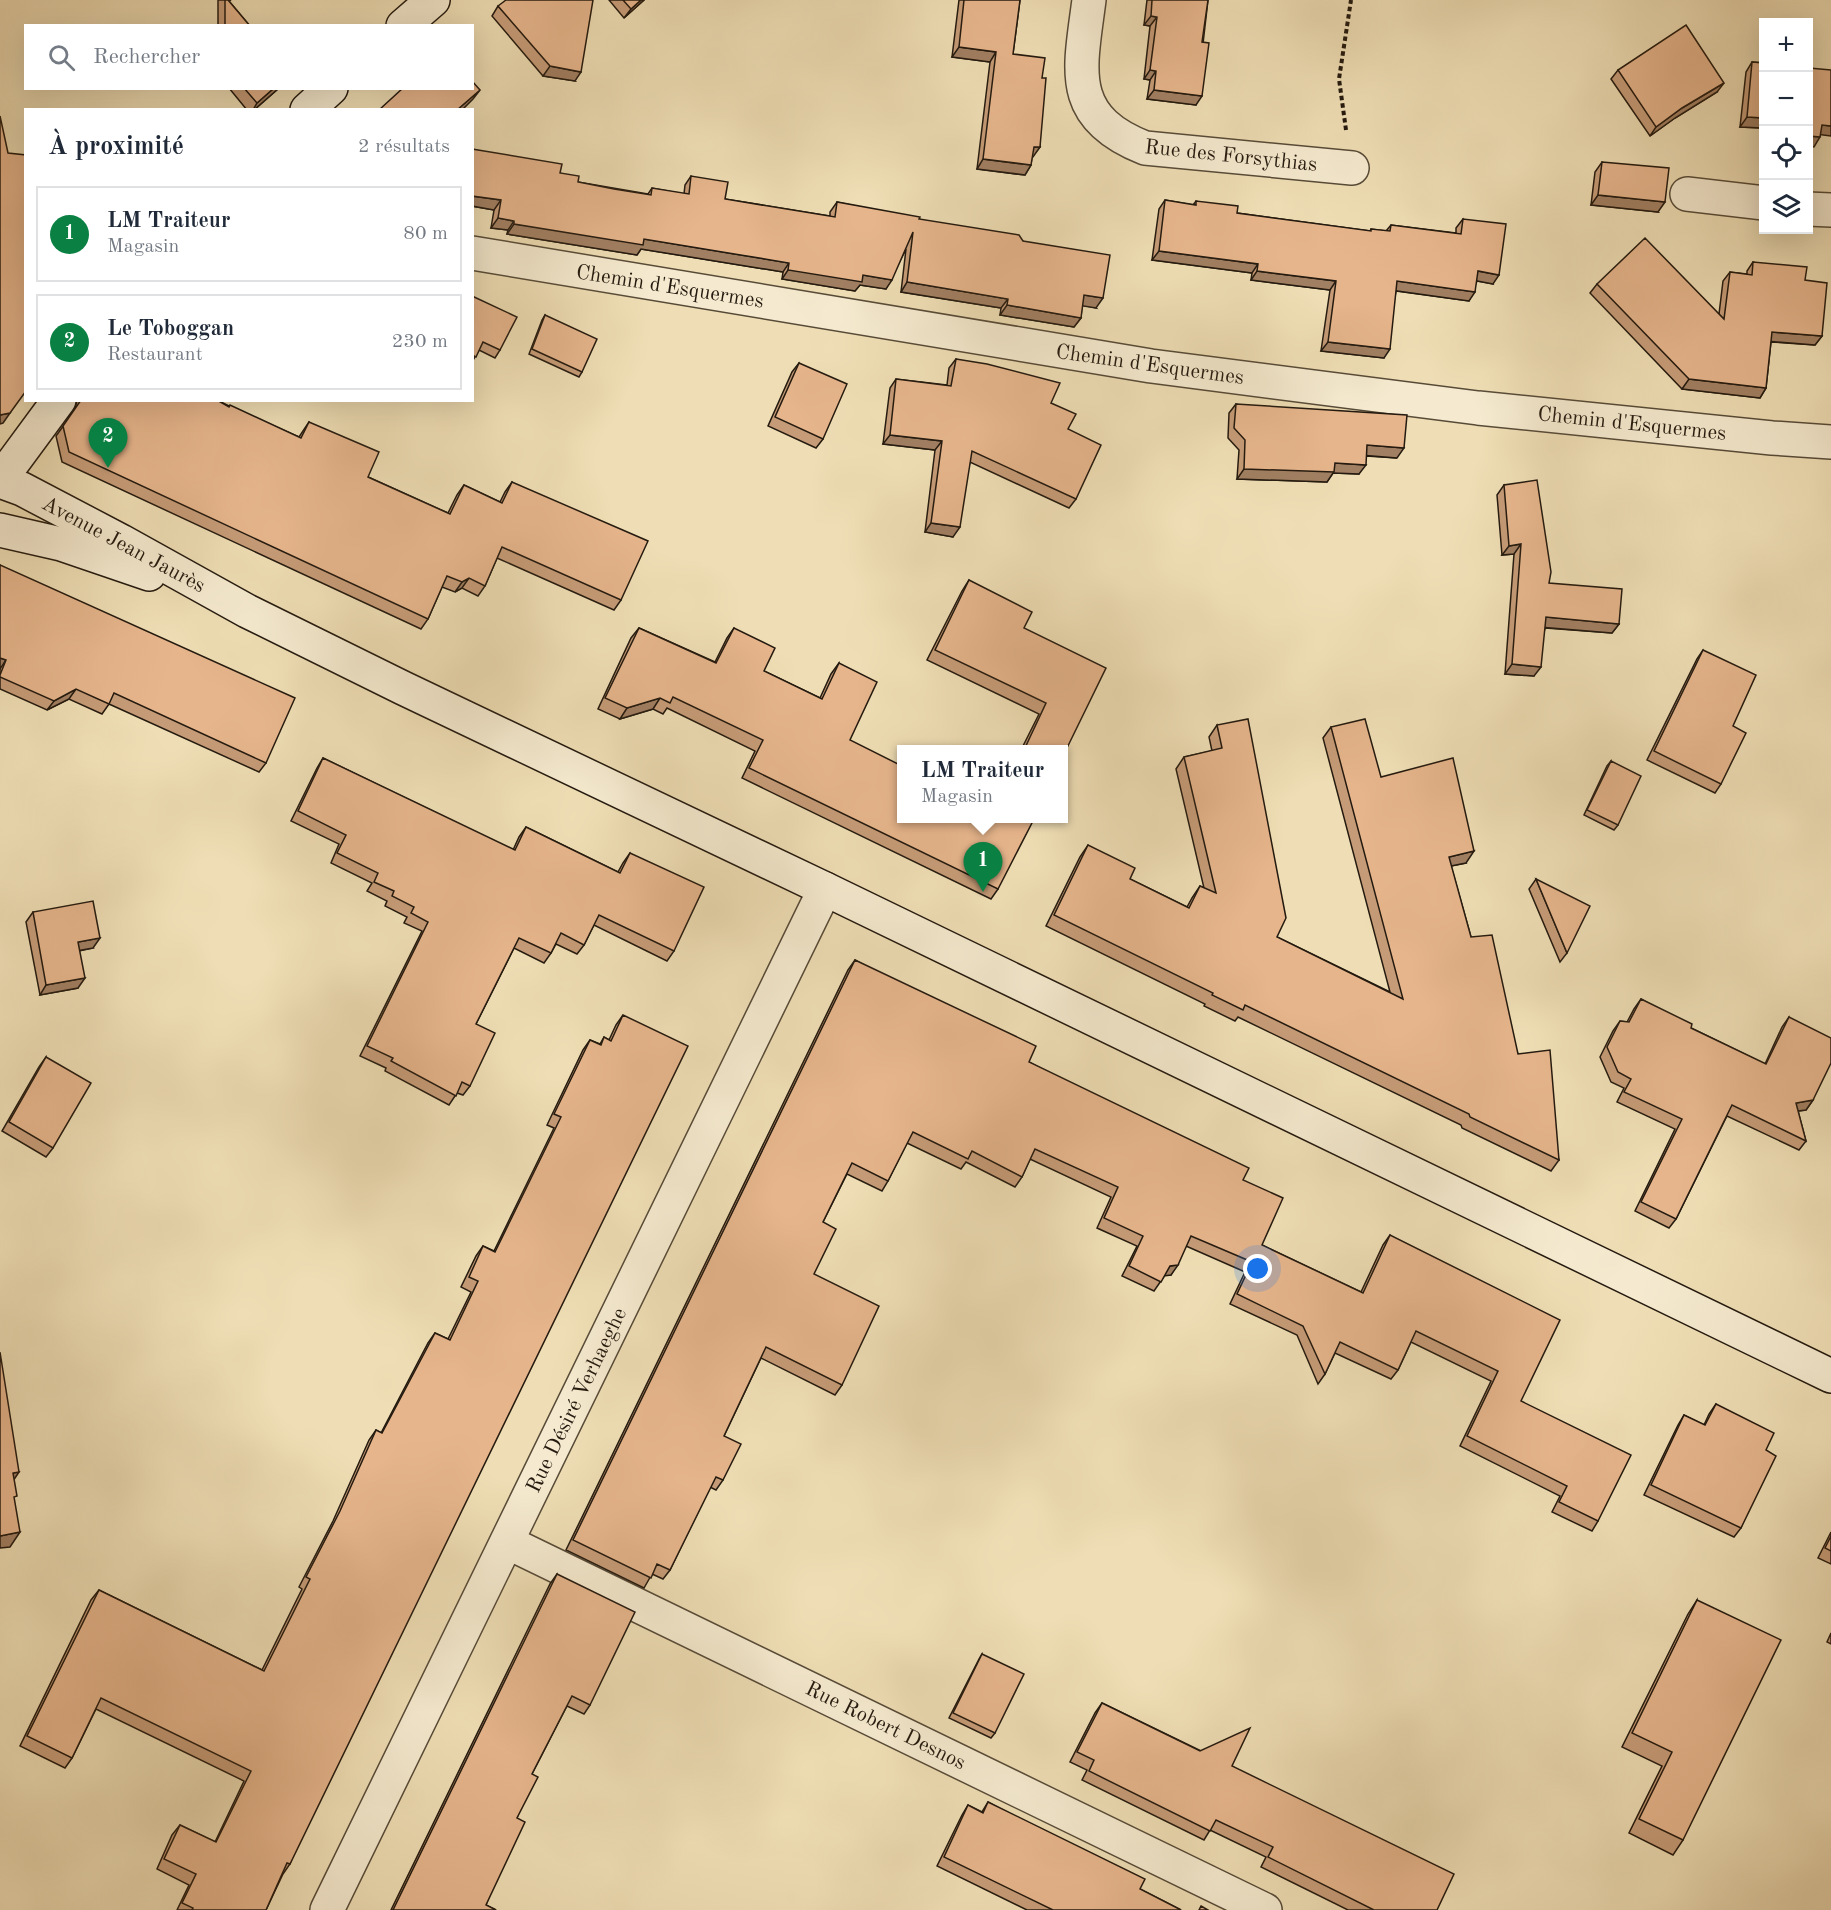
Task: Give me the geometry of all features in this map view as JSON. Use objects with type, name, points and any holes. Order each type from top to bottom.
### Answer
[{"type":"street","points":[[405,24],[433,0]]},
{"type":"street","name":"Rue des Forsythias","points":[[1089,0],[1081,74],[1084,95],[1106,127],[1124,140],[1145,148],[1352,168]]},
{"type":"street","points":[[309,108],[329,90]]},
{"type":"street","points":[[1688,194],[1759,202]]},
{"type":"street","points":[[1813,209],[1831,210]]},
{"type":"street","name":"Chemin d'Esquermes","points":[[474,253],[1151,366],[1478,408],[1831,442]]},
{"type":"street","points":[[0,480],[57,402]]},
{"type":"street","name":"Avenue Jean Jaurès","points":[[0,480],[22,489],[121,541],[247,611]]},
{"type":"street","points":[[6,523],[247,611],[402,688],[825,889],[1831,1376]]},
{"type":"street","name":"Rue Désiré Verhaeghe","points":[[327,1910],[825,889]]},
{"type":"street","name":"Rue Robert Desnos","points":[[507,1542],[1265,1910]]},
{"type":"path","points":[[1351,0],[1339,79],[1352,168]]},
{"type":"building","points":[[225,0],[228,0],[248,24],[225,24]]},
{"type":"building","points":[[506,0],[593,0],[581,72],[550,66],[498,6]]},
{"type":"building","points":[[623,0],[641,0],[631,9]]},
{"type":"building","points":[[964,0],[1020,0],[1013,54],[1045,58],[1042,78],[1046,78],[1040,147],[1034,147],[1031,165],[983,159],[996,52],[959,47]]},
{"type":"building","points":[[1152,0],[1208,0],[1202,42],[1209,43],[1202,96],[1154,90],[1156,71],[1150,70],[1157,17],[1151,16]]},
{"type":"building","points":[[1686,25],[1724,83],[1682,108],[1656,127],[1618,70]]},
{"type":"building","points":[[1752,62],[1759,63],[1759,118],[1747,117]]},
{"type":"building","points":[[1813,68],[1831,70],[1831,126],[1822,125],[1820,137],[1813,136]]},
{"type":"building","points":[[474,83],[480,90],[459,108],[381,108],[401,90],[474,90]]},
{"type":"building","points":[[246,90],[272,90],[257,103]]},
{"type":"building","points":[[0,116],[8,153],[24,155],[24,394],[10,413],[0,415]]},
{"type":"building","points":[[474,149],[562,164],[560,173],[579,176],[578,182],[614,189],[651,195],[652,188],[689,194],[691,176],[728,182],[725,199],[835,217],[837,202],[920,217],[919,219],[1019,235],[1023,241],[1110,255],[1103,298],[1084,295],[1081,318],[1007,305],[1008,299],[907,282],[913,232],[892,280],[863,275],[862,282],[788,270],[789,263],[644,239],[643,245],[514,224],[514,221],[498,218],[501,200],[474,196]]},
{"type":"building","points":[[1602,162],[1669,168],[1665,202],[1598,195]]},
{"type":"building","points":[[1165,200],[1196,205],[1196,201],[1238,206],[1237,213],[1371,231],[1371,229],[1390,231],[1391,225],[1461,234],[1463,219],[1506,224],[1499,275],[1478,271],[1475,292],[1397,281],[1390,349],[1328,342],[1336,281],[1257,271],[1258,264],[1159,251]]},
{"type":"building","points":[[1645,238],[1724,319],[1730,272],[1752,275],[1753,262],[1807,267],[1805,280],[1827,283],[1822,336],[1772,332],[1766,388],[1689,379],[1597,284]]},
{"type":"building","points":[[474,297],[517,317],[500,350],[483,342],[476,357],[474,356]]},
{"type":"building","points":[[545,315],[597,339],[582,372],[532,349]]},
{"type":"building","points":[[956,359],[987,364],[1060,383],[1051,403],[1076,414],[1068,429],[1101,445],[1076,499],[972,451],[960,527],[931,523],[942,441],[890,435],[896,379],[951,386]]},
{"type":"building","points":[[799,363],[847,384],[823,439],[775,417]]},
{"type":"building","points":[[80,402],[220,402],[301,438],[309,422],[379,452],[368,477],[450,514],[464,485],[502,503],[512,482],[648,541],[621,600],[502,547],[485,586],[469,578],[462,582],[447,576],[428,619],[69,452],[63,426]]},
{"type":"building","points":[[1236,404],[1407,415],[1404,448],[1367,445],[1366,465],[1335,463],[1334,472],[1244,469],[1245,440],[1234,428]]},
{"type":"building","points":[[1537,480],[1551,572],[1549,583],[1622,589],[1619,624],[1546,617],[1541,667],[1512,664],[1521,544],[1509,546],[1504,485]]},
{"type":"building","points":[[0,565],[295,698],[266,763],[114,693],[109,704],[76,689],[54,701],[0,677],[6,660],[0,658]]},
{"type":"building","points":[[969,580],[1032,612],[1024,628],[1106,668],[1068,746],[1026,745],[1046,703],[935,650]]},
{"type":"building","points":[[639,628],[716,663],[734,628],[775,648],[764,671],[822,699],[839,663],[877,682],[850,740],[897,764],[897,823],[1032,823],[998,889],[749,768],[763,740],[673,697],[670,703],[660,698],[627,708],[605,698]]},
{"type":"building","points":[[1703,650],[1756,675],[1733,726],[1746,733],[1721,784],[1654,751]]},
{"type":"building","points":[[1248,719],[1286,918],[1277,937],[1403,999],[1331,727],[1365,719],[1381,777],[1453,758],[1474,851],[1449,857],[1471,937],[1492,935],[1518,1054],[1550,1050],[1559,1160],[1245,1005],[1243,1010],[1212,995],[1213,993],[1054,915],[1088,845],[1135,868],[1130,879],[1189,908],[1200,886],[1216,893],[1184,757],[1222,748],[1217,725]]},
{"type":"building","points":[[323,758],[515,850],[526,827],[620,873],[630,853],[704,887],[674,951],[599,915],[584,945],[561,933],[551,953],[519,938],[476,1024],[495,1033],[470,1086],[462,1082],[456,1096],[391,1061],[393,1058],[367,1046],[428,922],[411,913],[414,907],[392,896],[394,891],[374,882],[378,873],[337,853],[346,835],[298,811]]},
{"type":"building","points":[[1611,761],[1641,776],[1618,825],[1587,810]]},
{"type":"building","points":[[1536,879],[1590,906],[1567,953]]},
{"type":"building","points":[[93,901],[100,938],[78,942],[85,978],[46,985],[33,912]]},
{"type":"building","points":[[855,960],[1036,1046],[1029,1062],[1249,1168],[1243,1180],[1283,1198],[1262,1245],[1363,1293],[1390,1235],[1560,1320],[1521,1401],[1631,1455],[1598,1521],[1559,1502],[1567,1486],[1467,1436],[1498,1371],[1416,1331],[1398,1370],[1340,1342],[1325,1374],[1303,1326],[1237,1294],[1252,1262],[1191,1236],[1178,1265],[1170,1266],[1161,1282],[1129,1266],[1143,1236],[1104,1218],[1118,1187],[1035,1149],[1022,1177],[972,1151],[968,1159],[913,1132],[888,1181],[852,1163],[823,1222],[836,1229],[814,1274],[879,1306],[842,1385],[766,1347],[724,1436],[741,1444],[723,1480],[716,1477],[670,1570],[657,1564],[651,1578],[573,1540]]},
{"type":"building","points":[[1641,999],[1692,1024],[1691,1028],[1766,1064],[1789,1017],[1831,1038],[1831,1063],[1813,1100],[1796,1103],[1806,1141],[1732,1105],[1676,1219],[1641,1202],[1682,1119],[1624,1092],[1631,1079],[1618,1072],[1607,1047],[1620,1021],[1629,1022]]},
{"type":"building","points":[[623,1015],[688,1046],[266,1910],[192,1910],[193,1908],[182,1903],[196,1874],[164,1859],[180,1825],[216,1842],[251,1771],[101,1698],[72,1758],[27,1736],[99,1590],[264,1671],[310,1579],[306,1577],[340,1511],[376,1430],[382,1433],[435,1333],[450,1340],[478,1281],[469,1277],[483,1246],[495,1252],[561,1117],[554,1114],[590,1040],[601,1045],[604,1037],[611,1041]]},
{"type":"building","points":[[46,1057],[91,1083],[53,1148],[9,1122]]},
{"type":"building","points":[[0,1352],[19,1472],[13,1473],[17,1496],[14,1497],[20,1532],[0,1536]]},
{"type":"building","points":[[1716,1404],[1774,1433],[1766,1450],[1776,1456],[1741,1528],[1651,1485],[1684,1415],[1705,1425]]},
{"type":"building","points":[[1831,1536],[1831,1551],[1825,1548]]},
{"type":"building","points":[[557,1574],[635,1612],[590,1705],[572,1696],[532,1774],[538,1777],[517,1818],[525,1822],[486,1905],[496,1910],[393,1910]]},
{"type":"building","points":[[1697,1600],[1781,1640],[1683,1840],[1639,1819],[1672,1752],[1632,1733]]},
{"type":"building","points":[[982,1654],[1024,1674],[995,1733],[953,1713]]},
{"type":"building","points":[[1102,1703],[1200,1751],[1250,1728],[1232,1766],[1454,1874],[1437,1910],[1374,1910],[1268,1857],[1273,1847],[1216,1820],[1210,1831],[1089,1771],[1094,1760],[1077,1752]]},
{"type":"building","points":[[988,1802],[1145,1879],[1140,1889],[1181,1910],[1053,1910],[944,1857],[968,1805],[983,1813]]},
{"type":"place","name":"Le Toboggan","points":[[108,468]]},
{"type":"place","name":"LM Traiteur","points":[[983,892]]}]
